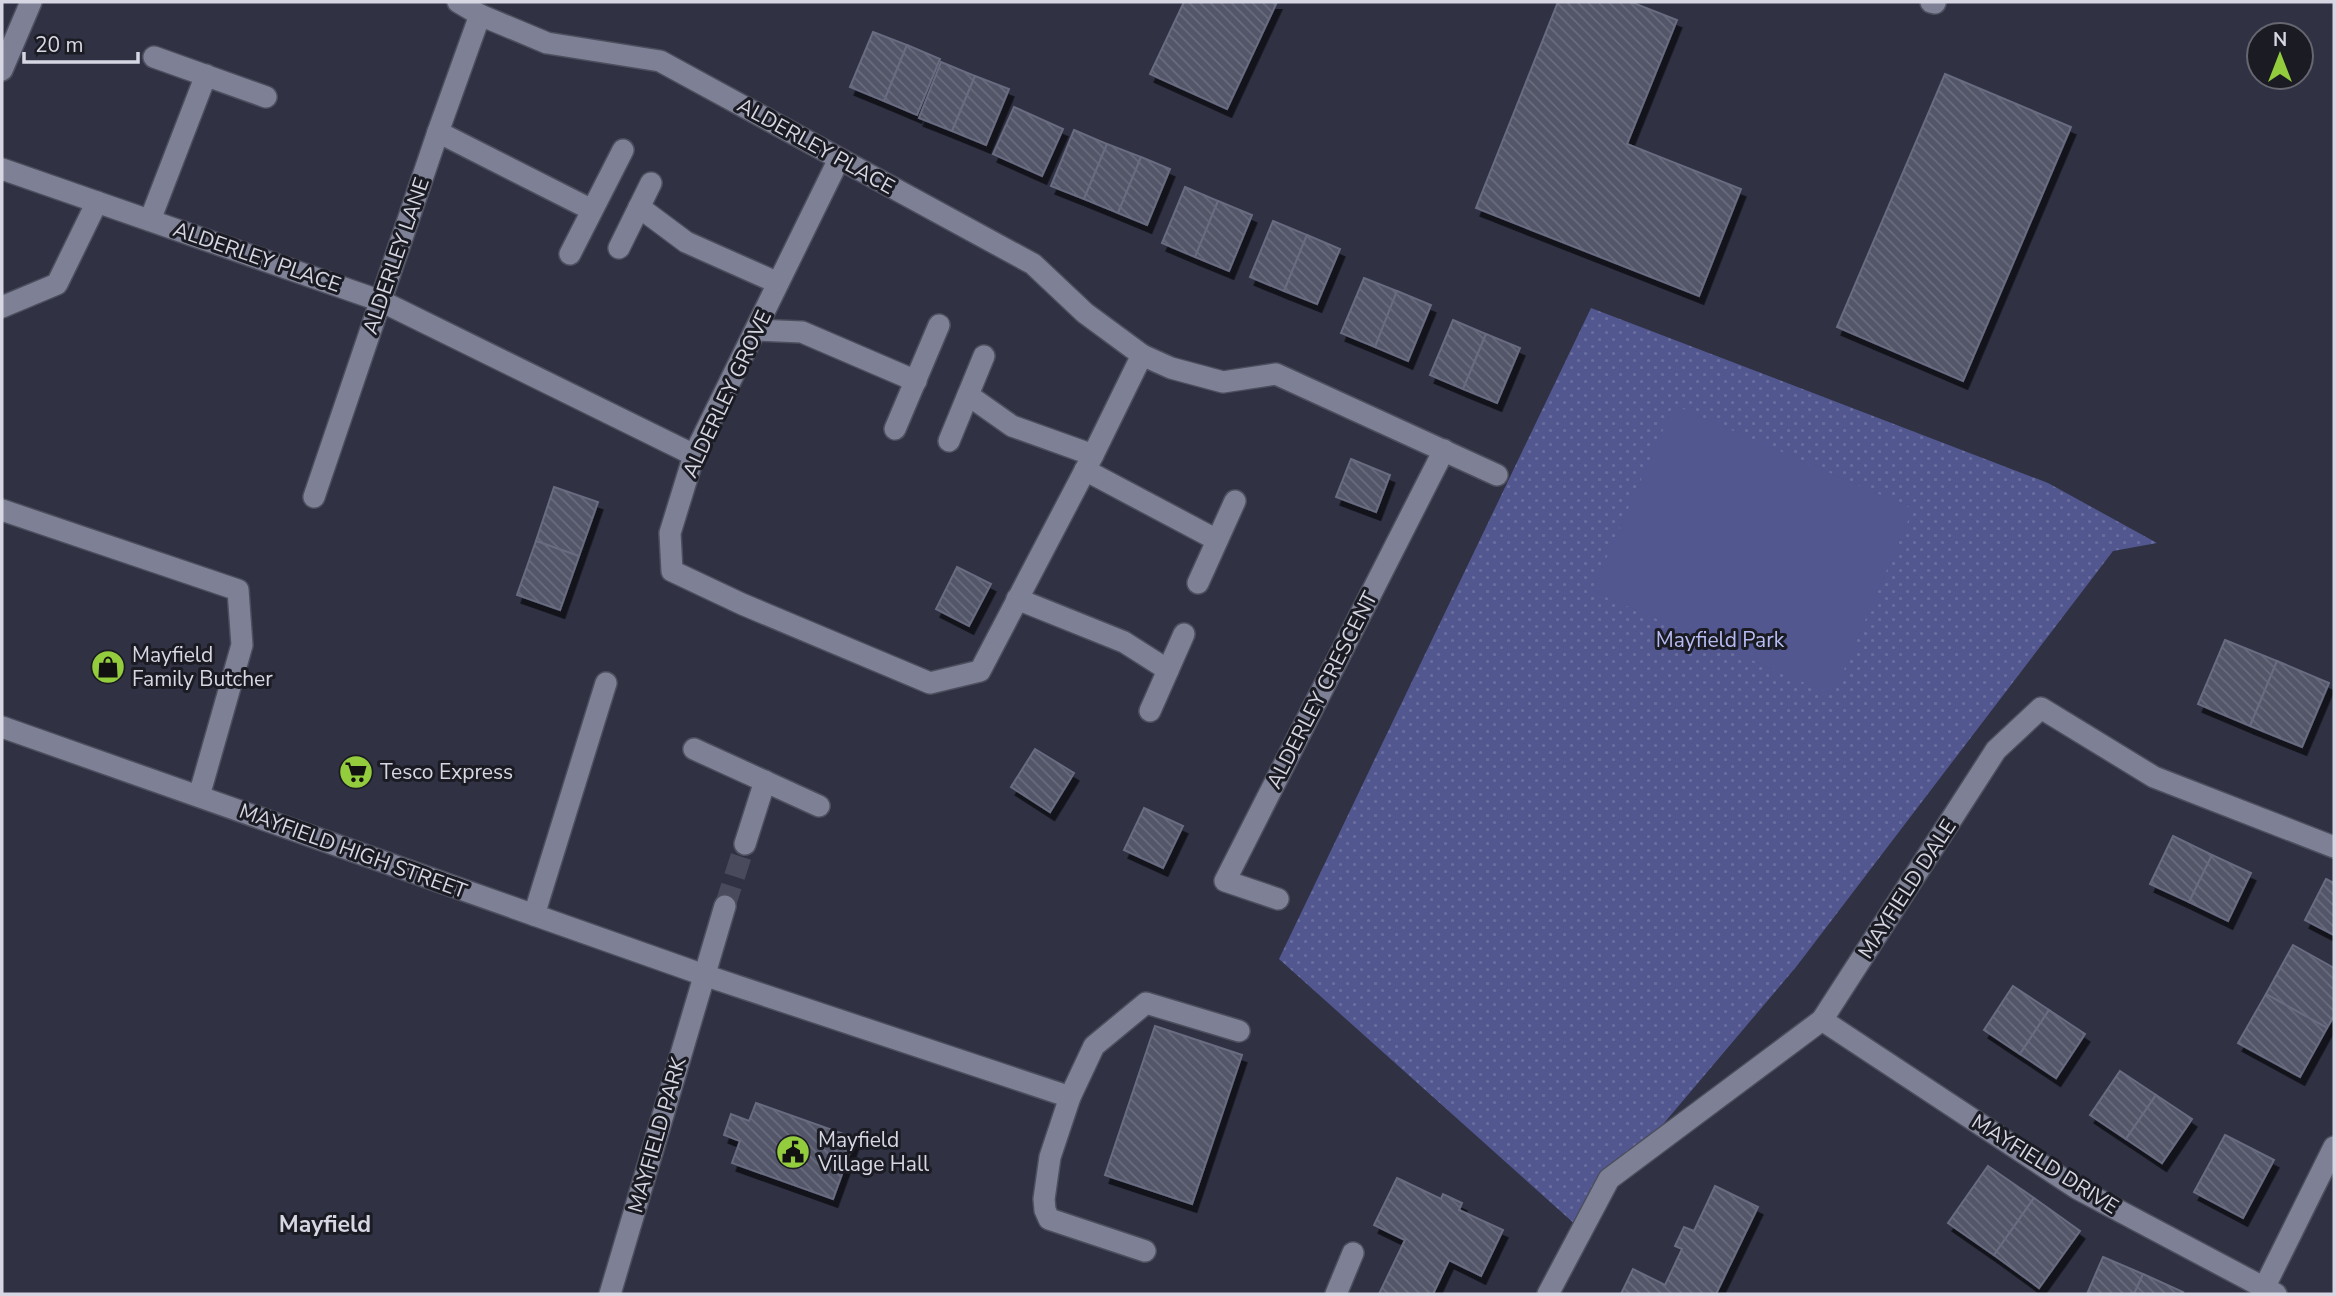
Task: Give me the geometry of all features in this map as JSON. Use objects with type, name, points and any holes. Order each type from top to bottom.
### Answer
[{"type":"street","points":[[2,70],[30,2]]},
{"type":"street","name":"ALDERLEY PLACE","points":[[458,2],[480,16],[547,43],[660,61],[1034,264],[1085,313],[1142,355],[1171,368],[1223,382],[1276,374],[1497,474]]},
{"type":"street","name":"ALDERLEY LANE","points":[[314,497],[480,16]]},
{"type":"street","points":[[154,57],[266,97]]},
{"type":"street","points":[[150,220],[206,75]]},
{"type":"street","points":[[438,132],[592,210]]},
{"type":"street","points":[[570,254],[623,150]]},
{"type":"street","name":"ALDERLEY GROVE","points":[[839,159],[694,455],[670,533],[673,571],[742,604],[930,683],[980,671],[1017,599]]},
{"type":"street","name":"ALDERLEY PLACE","points":[[2,169],[381,300],[694,455]]},
{"type":"street","points":[[619,248],[651,183]]},
{"type":"street","points":[[2,307],[57,284],[97,202]]},
{"type":"street","points":[[639,207],[686,242],[778,283]]},
{"type":"street","points":[[895,429],[939,325]]},
{"type":"street","points":[[756,330],[802,332],[916,381]]},
{"type":"street","points":[[1142,355],[1017,599],[1124,642],[1168,670]]},
{"type":"street","points":[[949,442],[984,356]]},
{"type":"street","points":[[968,394],[1012,426],[1089,462],[1217,540]]},
{"type":"street","name":"ALDERLEY CRESCENT","points":[[1278,899],[1225,881],[1444,450]]},
{"type":"street","points":[[1198,583],[1235,500]]},
{"type":"street","points":[[2,510],[237,590],[242,645],[199,796]]},
{"type":"street","points":[[1150,711],[1184,635]]},
{"type":"street","points":[[534,915],[606,683]]},
{"type":"street","name":"MAYFIELD DALE","points":[[1548,1294],[1609,1179],[1822,1020],[1996,750],[2041,708],[2154,777],[2334,847]]},
{"type":"street","name":"MAYFIELD HIGH STREET","points":[[2,727],[704,975],[1070,1097]]},
{"type":"street","points":[[694,749],[819,806]]},
{"type":"street","points":[[745,844],[765,781]]},
{"type":"street","name":"MAYFIELD PARK","points":[[610,1294],[726,906]]},
{"type":"street","points":[[1145,1251],[1049,1219],[1044,1199],[1050,1157],[1070,1097],[1094,1046],[1146,1003],[1239,1031]]},
{"type":"street","name":"MAYFIELD DRIVE","points":[[1822,1020],[2078,1189],[2270,1291]]},
{"type":"street","points":[[2270,1291],[2334,1147]]},
{"type":"street","points":[[1336,1294],[1353,1253]]},
{"type":"green space","name":"Mayfield Park","points":[[1591,308],[2048,483],[2157,543],[2113,551],[1796,967],[1577,1226],[1279,959]]},
{"type":"green space","points":[[1674,405],[1913,509],[1833,695],[1592,591]]},
{"type":"building","points":[[1184,2],[1277,2],[1227,109],[1150,74]]},
{"type":"building","points":[[1558,2],[1631,2],[1677,20],[1627,144],[1741,189],[1699,296],[1476,208]]},
{"type":"building","points":[[873,32],[907,45],[884,101],[850,87]]},
{"type":"building","points":[[907,45],[940,59],[917,115],[884,101]]},
{"type":"building","points":[[941,62],[975,76],[952,131],[919,118]]},
{"type":"building","points":[[1945,74],[2071,127],[1963,381],[1837,327]]},
{"type":"building","points":[[975,76],[1009,89],[986,145],[952,131]]},
{"type":"building","points":[[1014,107],[1063,129],[1042,176],[993,154]]},
{"type":"building","points":[[1074,130],[1107,144],[1084,199],[1051,186]]},
{"type":"building","points":[[1107,144],[1141,157],[1118,213],[1084,199]]},
{"type":"building","points":[[1141,157],[1170,169],[1147,225],[1118,213]]},
{"type":"building","points":[[1185,187],[1218,201],[1195,257],[1162,243]]},
{"type":"building","points":[[1218,201],[1252,215],[1229,271],[1195,257]]},
{"type":"building","points":[[1273,221],[1307,235],[1284,291],[1250,277]]},
{"type":"building","points":[[1307,235],[1340,249],[1317,304],[1284,291]]},
{"type":"building","points":[[1364,278],[1397,291],[1375,347],[1341,333]]},
{"type":"building","points":[[1397,291],[1431,305],[1408,361],[1375,347]]},
{"type":"building","points":[[1453,320],[1486,334],[1463,389],[1430,375]]},
{"type":"building","points":[[1486,334],[1520,348],[1497,403],[1463,389]]},
{"type":"building","points":[[1351,459],[1390,475],[1376,512],[1336,497]]},
{"type":"building","points":[[554,487],[598,502],[579,556],[536,541]]},
{"type":"building","points":[[536,541],[579,556],[560,610],[517,595]]},
{"type":"building","points":[[957,567],[991,584],[969,626],[936,609]]},
{"type":"building","points":[[2225,640],[2277,661],[2250,726],[2198,704]]},
{"type":"building","points":[[2277,661],[2329,683],[2302,747],[2250,726]]},
{"type":"building","points":[[1035,749],[1074,773],[1050,812],[1011,787]]},
{"type":"building","points":[[1144,808],[1183,826],[1163,868],[1124,850]]},
{"type":"building","points":[[2173,836],[2212,855],[2189,902],[2150,884]]},
{"type":"building","points":[[2212,855],[2251,873],[2228,921],[2189,902]]},
{"type":"building","points":[[2326,879],[2334,883],[2334,935],[2305,920]]},
{"type":"building","points":[[2293,945],[2334,968],[2334,1016],[2327,1028],[2266,994]]},
{"type":"building","points":[[2013,986],[2049,1010],[2020,1054],[1984,1030]]},
{"type":"building","points":[[2266,994],[2327,1028],[2300,1077],[2238,1043]]},
{"type":"building","points":[[2049,1010],[2085,1034],[2056,1078],[2020,1054]]},
{"type":"building","points":[[1155,1026],[1242,1055],[1192,1204],[1105,1175]]},
{"type":"building","points":[[2120,1071],[2156,1095],[2126,1139],[2090,1115]]},
{"type":"building","points":[[2156,1095],[2192,1119],[2162,1163],[2126,1139]]},
{"type":"building","name":"Mayfield Village Hall","points":[[756,1103],[855,1138],[833,1199],[732,1163],[740,1141],[724,1135],[731,1114],[749,1121]]},
{"type":"building","points":[[2225,1135],[2274,1160],[2243,1218],[2194,1192]]},
{"type":"building","points":[[1988,1166],[2034,1198],[1994,1255],[1948,1223]]},
{"type":"building","points":[[1397,1178],[1441,1199],[1443,1194],[1462,1203],[1459,1210],[1503,1230],[1481,1276],[1449,1260],[1433,1294],[1379,1294],[1405,1240],[1374,1225]]},
{"type":"building","points":[[1715,1186],[1758,1207],[1716,1294],[1621,1294],[1633,1269],[1665,1285],[1682,1249],[1675,1246],[1684,1227],[1694,1231]]},
{"type":"building","points":[[2034,1198],[2080,1231],[2039,1288],[1994,1255]]},
{"type":"building","points":[[2103,1257],[2143,1274],[2134,1294],[2087,1294]]},
{"type":"building","points":[[2143,1274],[2183,1292],[2134,1294]]},
{"type":"tunnel","points":[[725,906],[745,844]]},
{"type":"place","name":"Mayfield Family Butcher","points":[[108,667]]},
{"type":"place","name":"Tesco Express","points":[[356,772]]},
{"type":"place","name":"Mayfield Village Hall","points":[[793,1152]]},
{"type":"district","name":"Mayfield","points":[[325,1224]]}]
